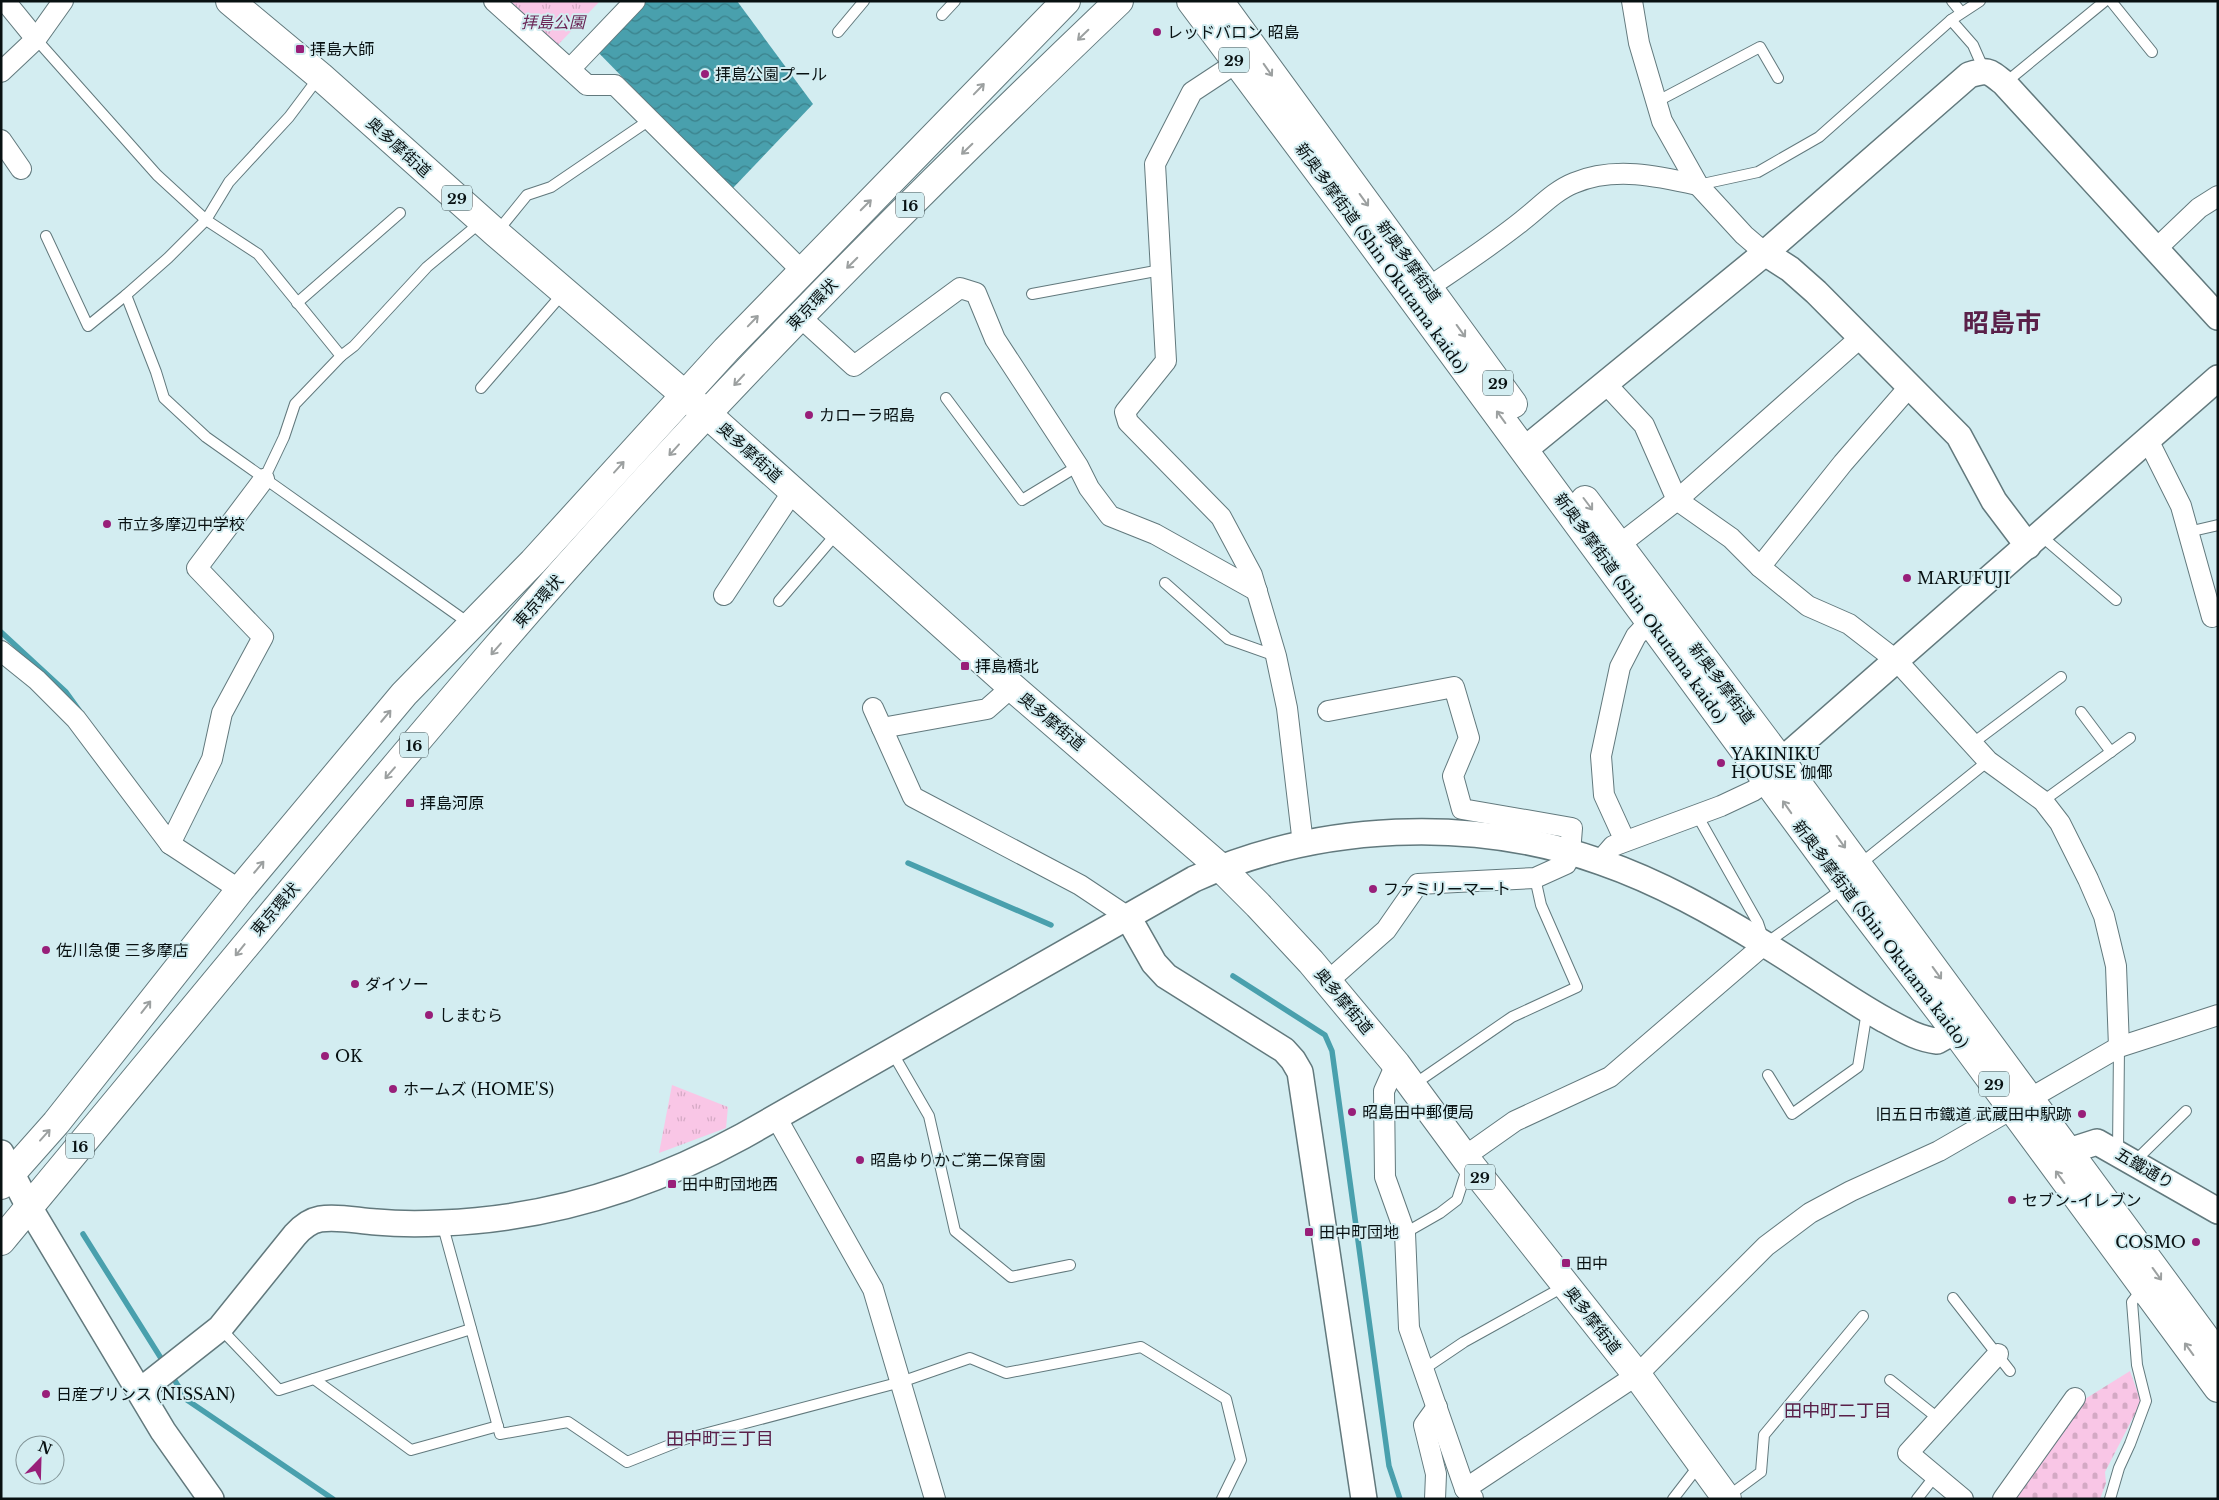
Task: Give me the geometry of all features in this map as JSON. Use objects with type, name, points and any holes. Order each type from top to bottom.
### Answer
[{"type":"main road","name":"奥多摩街道","points":[[230,1],[320,76],[564,292],[707,414],[1012,687],[1220,867],[1292,940],[1396,1064],[1467,1160],[1637,1375],[1726,1498]]},
{"type":"main road","name":"東京環状","points":[[5,1170],[56,1123],[240,890],[404,694],[533,562],[684,395],[802,270],[1066,1]]},
{"type":"main road","name":"東京環状","points":[[1,1242],[257,930],[497,647],[707,414],[800,316],[898,216],[1119,1]]},
{"type":"main road","name":"29","points":[[1191,1],[1236,63]]},
{"type":"main road","name":"新奥多摩街道","points":[[1219,1],[1429,287],[1532,445],[1619,546],[1775,771]]},
{"type":"main road","name":"新奥多摩街道 (Shin Okutama kaido)","points":[[1236,63],[1532,445],[1650,621],[1775,771],[2020,1104],[2143,1288],[2218,1388]]},
{"type":"main road","name":"新奥多摩街道 (Shin Okutama kaido)","points":[[1851,876],[1955,1032],[2020,1104],[2069,1151],[2218,1356]]},
{"type":"street","points":[[5,1],[36,39]]},
{"type":"street","points":[[1,72],[36,39],[64,1]]},
{"type":"street","points":[[494,1],[587,85],[615,85],[802,270]]},
{"type":"street","points":[[570,69],[635,1]]},
{"type":"street","points":[[1632,1],[1639,43],[1662,121],[1698,185],[1744,235],[1765,253],[1790,269],[1816,292],[1959,436],[1994,501],[2034,540]]},
{"type":"street","points":[[1236,63],[1192,92],[1155,164],[1166,361],[1125,412],[1128,422],[1221,517],[1252,575],[1276,656],[1292,734],[1303,844]]},
{"type":"street","points":[[1532,445],[1765,253],[1968,75],[1994,77],[2218,317]]},
{"type":"street","points":[[1,140],[21,169]]},
{"type":"street","points":[[1429,287],[1497,240],[1560,190],[1574,183],[1588,178],[1636,174],[1698,185]]},
{"type":"street","points":[[2156,249],[2199,208],[2218,196]]},
{"type":"street","points":[[800,316],[854,366],[960,288],[976,293],[995,339],[1078,466],[1089,488],[1110,516],[1155,534],[1257,591]]},
{"type":"street","points":[[1619,546],[1677,500],[1861,337]]},
{"type":"street","points":[[1600,861],[1613,846],[1753,792],[2147,438],[2218,378]]},
{"type":"street","points":[[1606,384],[1644,426],[1677,500],[1731,538],[1760,567],[1808,606],[1850,624],[1897,661],[1988,761],[2043,801],[2060,823],[2104,916],[2116,966],[2120,1047]]},
{"type":"street","points":[[1760,567],[1843,463],[1910,386]]},
{"type":"street","points":[[2147,438],[2181,506],[2212,617]]},
{"type":"street","points":[[170,844],[212,760],[222,713],[263,638],[197,568],[264,479]]},
{"type":"street","points":[[724,594],[793,490]]},
{"type":"street","points":[[1625,841],[1604,796],[1601,756],[1620,667],[1636,636],[1650,621]]},
{"type":"street","points":[[1,651],[37,680],[76,719],[170,844],[240,890]]},
{"type":"street","points":[[882,728],[987,709],[1012,687]]},
{"type":"street","points":[[1327,982],[1386,930],[1418,884],[1534,878],[1566,864],[1570,853],[1572,828],[1462,809],[1453,776],[1469,738],[1454,687],[1328,711]]},
{"type":"street","points":[[873,708],[913,797],[1080,885],[1128,916],[1146,950],[1161,972],[1284,1050],[1293,1060],[1300,1072],[1364,1499]]},
{"type":"street","points":[[149,1385],[220,1328],[295,1235],[310,1222],[329,1218],[382,1223],[442,1223],[527,1214],[616,1192],[680,1168],[776,1117],[1194,879],[1220,867],[1303,844],[1362,835],[1452,832],[1525,842],[1600,861],[1669,890],[1765,944],[1867,1010],[1919,1037],[1936,1041],[1955,1032]]},
{"type":"street","points":[[1467,1160],[1515,1121],[1610,1077],[1765,944]]},
{"type":"street","points":[[1396,1064],[1384,1091],[1385,1177],[1405,1233],[1409,1328],[1469,1494],[1637,1375],[1719,1291],[1788,1229],[1831,1201],[1939,1151],[2120,1047],[2218,1015]]},
{"type":"street","points":[[776,1117],[873,1289],[935,1499]]},
{"type":"street","name":"五鐵通り","points":[[2069,1151],[2097,1142],[2218,1211]]},
{"type":"street","points":[[5,1170],[149,1385],[175,1449],[211,1499]]},
{"type":"street","points":[[1963,1499],[1908,1453],[1998,1354]]},
{"type":"street","points":[[2003,1499],[2075,1398]]},
{"type":"street","points":[[1435,1499],[1436,1474],[1424,1425],[1437,1407]]},
{"type":"lane","points":[[838,32],[864,1]]},
{"type":"lane","points":[[942,15],[955,1]]},
{"type":"lane","points":[[1952,1],[1961,12]]},
{"type":"lane","points":[[1698,185],[1758,172],[1820,138],[1951,20],[1980,1]]},
{"type":"lane","points":[[1951,20],[1973,45],[1994,77],[2105,1]]},
{"type":"lane","points":[[2111,1],[2152,52]]},
{"type":"lane","points":[[36,39],[157,175],[206,220],[258,254],[341,356]]},
{"type":"lane","points":[[1656,102],[1760,47],[1778,78]]},
{"type":"lane","points":[[46,236],[88,326],[168,258],[206,220],[229,182],[289,116],[320,76]]},
{"type":"lane","points":[[264,479],[284,437],[295,404],[341,356],[354,346],[427,267],[490,227],[528,195],[551,187],[651,119]]},
{"type":"lane","points":[[298,303],[400,213]]},
{"type":"lane","points":[[1032,294],[1161,270]]},
{"type":"lane","points":[[481,388],[564,292]]},
{"type":"lane","points":[[126,295],[164,398],[206,437],[471,625]]},
{"type":"lane","points":[[946,398],[1022,500],[1078,466]]},
{"type":"lane","points":[[2188,532],[2218,525]]},
{"type":"lane","points":[[779,601],[839,532]]},
{"type":"lane","points":[[2034,540],[2116,600]]},
{"type":"lane","points":[[1165,583],[1228,640],[1276,656]]},
{"type":"lane","points":[[1973,743],[2061,677]]},
{"type":"lane","points":[[2081,712],[2112,752]]},
{"type":"lane","points":[[2043,801],[2130,738]]},
{"type":"lane","points":[[1697,815],[1758,923],[1765,944],[1851,876],[1988,761]]},
{"type":"lane","points":[[1413,1086],[1512,1018],[1577,987],[1542,905],[1534,878]]},
{"type":"lane","points":[[1768,1075],[1792,1114],[1858,1067],[1867,1010]]},
{"type":"lane","points":[[2120,1047],[2126,1157]]},
{"type":"lane","points":[[891,1051],[929,1116],[955,1231],[1011,1277],[1070,1265]]},
{"type":"lane","points":[[2126,1157],[2186,1111]]},
{"type":"lane","points":[[1405,1233],[1440,1213],[1457,1200],[1467,1160]]},
{"type":"lane","points":[[442,1223],[500,1434],[568,1422],[627,1462],[685,1439],[901,1382],[970,1358],[1006,1373],[1140,1347],[1226,1399],[1242,1460],[1222,1499]]},
{"type":"lane","points":[[1424,1369],[1464,1342],[1566,1285]]},
{"type":"lane","points":[[2110,1499],[2119,1468],[2146,1401],[2137,1365],[2132,1302],[2143,1288]]},
{"type":"lane","points":[[1953,1298],[2010,1371]]},
{"type":"lane","points":[[1726,1498],[1760,1472],[1764,1435],[1863,1316]]},
{"type":"lane","points":[[220,1328],[279,1390],[471,1329]]},
{"type":"lane","points":[[314,1379],[410,1450],[498,1426]]},
{"type":"lane","points":[[1890,1380],[1939,1419]]},
{"type":"lane","points":[[1672,1499],[1700,1464]]},
{"type":"lane","points":[[1917,1499],[1935,1476]]},
{"type":"green space","name":"拝島公園","points":[[501,1],[600,1],[553,50]]},
{"type":"green space","points":[[672,1085],[728,1107],[726,1128],[659,1153]]},
{"type":"green space","points":[[2130,1371],[2141,1402],[2105,1472],[2106,1483],[2100,1499],[2012,1499],[2085,1399]]},
{"type":"water","name":"拝島公園プール","points":[[636,1],[737,1],[813,104],[732,189],[590,44]]},
{"type":"waterway","points":[[1,632],[66,692],[79,710]]},
{"type":"waterway","points":[[908,863],[1051,925]]},
{"type":"waterway","points":[[1233,976],[1325,1035],[1332,1051],[1389,1466],[1400,1499]]},
{"type":"waterway","points":[[83,1234],[164,1363]]},
{"type":"waterway","points":[[170,1373],[187,1400],[333,1499]]},
{"type":"place","name":"レッドバロン 昭島","points":[[1157,32]]},
{"type":"place","name":"拝島大師","points":[[300,49]]},
{"type":"place","name":"拝島公園プール","points":[[705,74]]},
{"type":"place","name":"カローラ昭島","points":[[809,415]]},
{"type":"place","name":"市立多摩辺中学校","points":[[107,524]]},
{"type":"place","name":"MARUFUJI","points":[[1907,578]]},
{"type":"place","name":"拝島橋北","points":[[965,666]]},
{"type":"place","name":"YAKINIKU HOUSE 伽倻","points":[[1721,763]]},
{"type":"place","name":"拝島河原","points":[[410,803]]},
{"type":"place","name":"ファミリーマート","points":[[1373,889]]},
{"type":"place","name":"佐川急便 三多摩店","points":[[46,950]]},
{"type":"place","name":"ダイソー","points":[[355,984]]},
{"type":"place","name":"しまむら","points":[[429,1015]]},
{"type":"place","name":"OK","points":[[325,1056]]},
{"type":"place","name":"ホームズ (HOME'S)","points":[[393,1089]]},
{"type":"place","name":"昭島田中郵便局","points":[[1352,1112]]},
{"type":"place","name":"旧五日市鐵道 武蔵田中駅跡","points":[[2082,1114]]},
{"type":"place","name":"昭島ゆりかご第二保育園","points":[[860,1160]]},
{"type":"place","name":"田中町団地西","points":[[672,1184]]},
{"type":"place","name":"セブン-イレブン","points":[[2012,1200]]},
{"type":"place","name":"田中町団地","points":[[1309,1232]]},
{"type":"place","name":"COSMO","points":[[2196,1242]]},
{"type":"place","name":"田中","points":[[1566,1263]]},
{"type":"place","name":"日産プリンス (NISSAN)","points":[[46,1394]]},
{"type":"district","name":"昭島市","points":[[2002,323]]},
{"type":"district","name":"田中町二丁目","points":[[1838,1411]]},
{"type":"district","name":"田中町三丁目","points":[[720,1439]]}]
